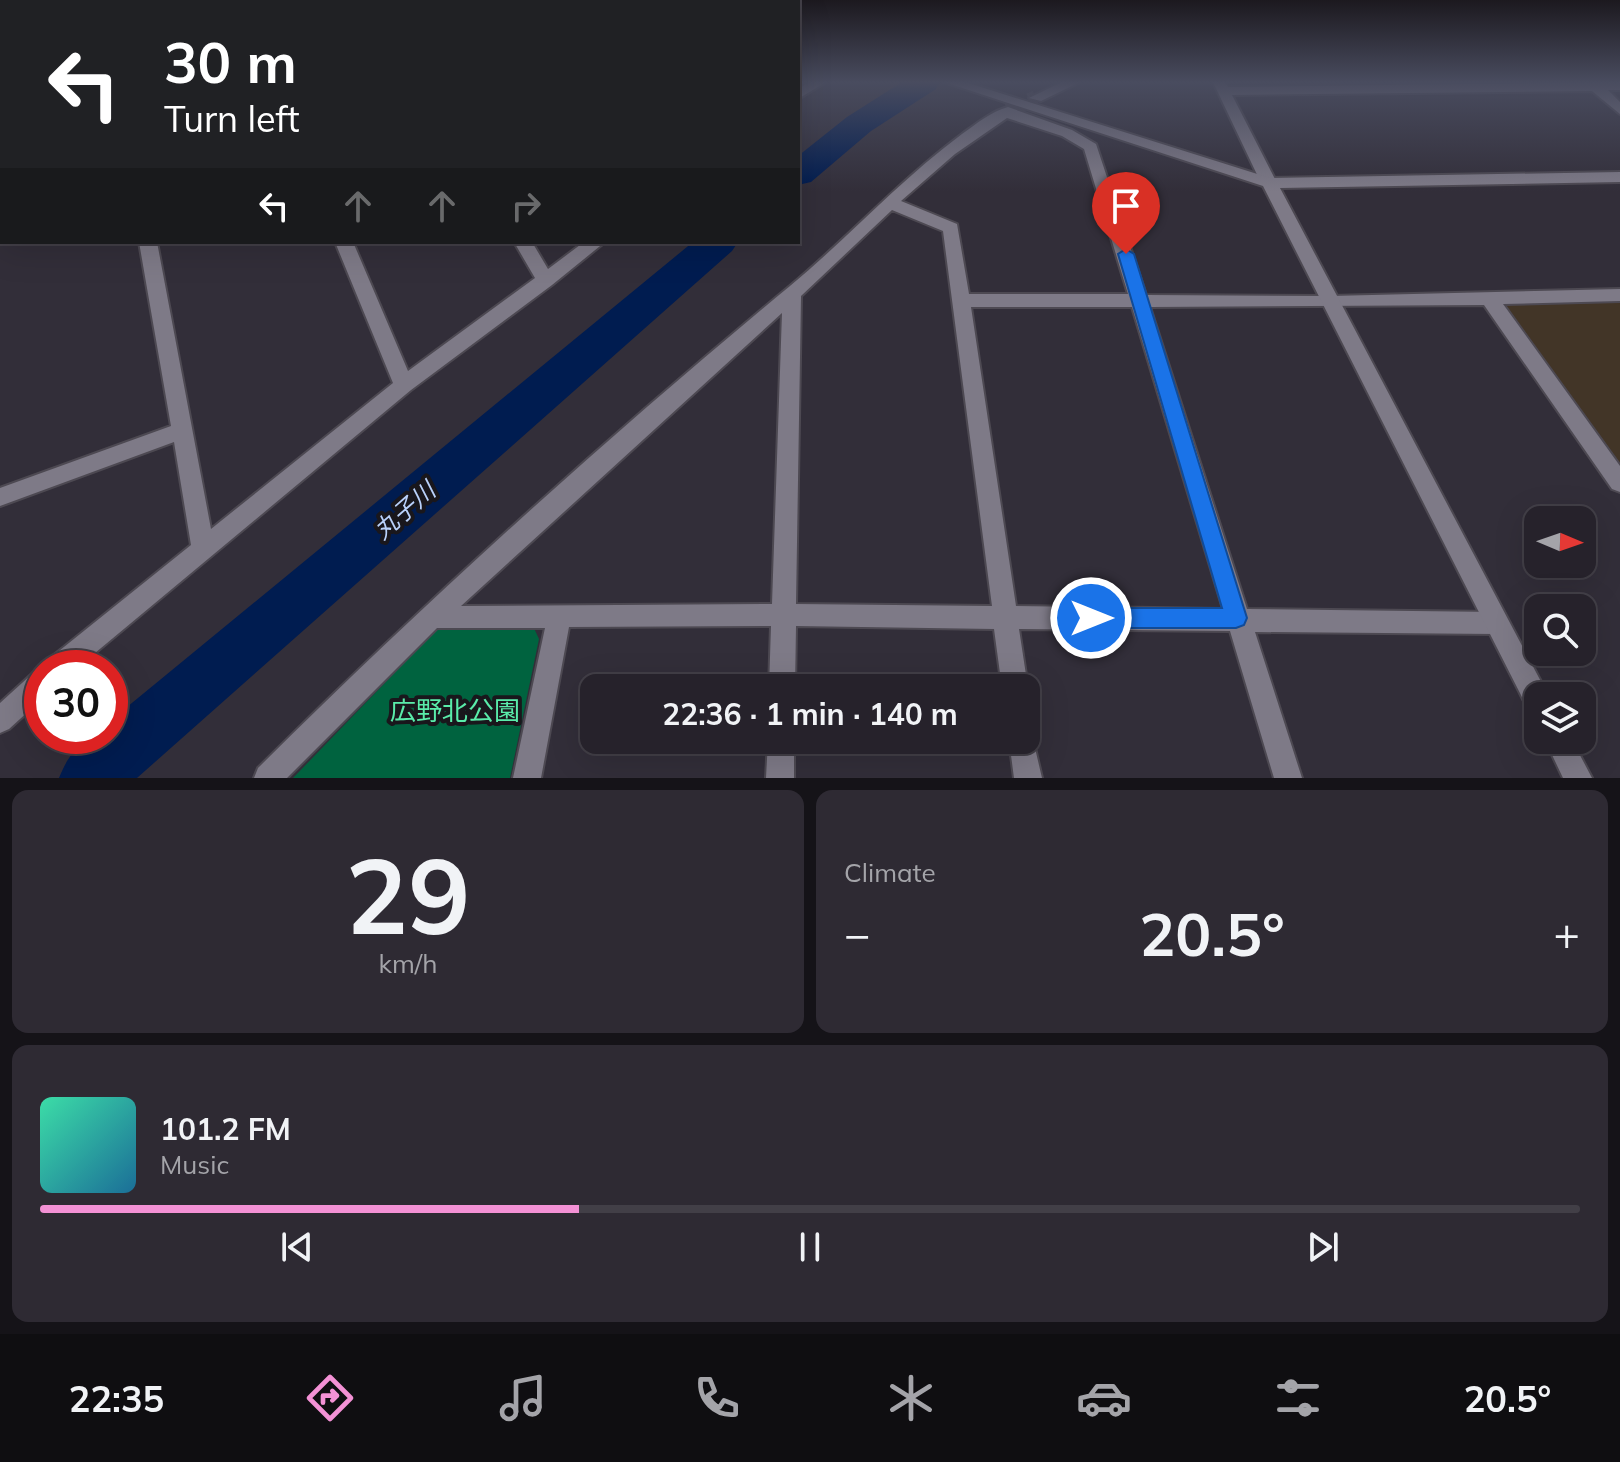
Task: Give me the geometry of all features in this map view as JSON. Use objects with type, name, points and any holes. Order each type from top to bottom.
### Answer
[{"type":"street","points":[[268,778],[342,701],[432,617],[890,203],[958,143],[996,118]]},
{"type":"street","points":[[1024,118],[1067,133],[1091,147],[1288,778]]},
{"type":"street","points":[[1065,118],[1269,183],[1620,177]]},
{"type":"street","points":[[1237,118],[1527,682]]},
{"type":"street","points":[[890,203],[951,228],[1013,674]]},
{"type":"street","points":[[148,244],[203,547]]},
{"type":"street","points":[[345,244],[404,385]]},
{"type":"street","points":[[524,244],[546,281]]},
{"type":"street","points":[[80,650],[404,385],[593,244]]},
{"type":"street","points":[[782,674],[792,293]]},
{"type":"street","points":[[959,300],[1331,302],[1620,295]]},
{"type":"street","points":[[1489,298],[1620,483]]},
{"type":"street","points":[[0,497],[182,430]]},
{"type":"street","points":[[432,617],[784,615],[1496,623]]},
{"type":"street","points":[[527,778],[559,617]]},
{"type":"street","points":[[0,720],[24,698]]},
{"type":"street","points":[[780,778],[781,754]]},
{"type":"street","points":[[1024,754],[1028,778]]},
{"type":"street","points":[[1565,754],[1578,778]]},
{"type":"shaded area","points":[[1620,299],[1620,472],[1504,310],[1510,301]]},
{"type":"green space","name":"広野北公園","points":[[533,626],[539,639],[510,778],[293,778],[436,630]]},
{"type":"waterway","name":"丸子川","points":[[800,172],[868,118]]},
{"type":"waterway","name":"丸子川","points":[[90,778],[716,244]]},
{"type":"route","points":[[1091,618],[1236,618],[1126,254]]}]
